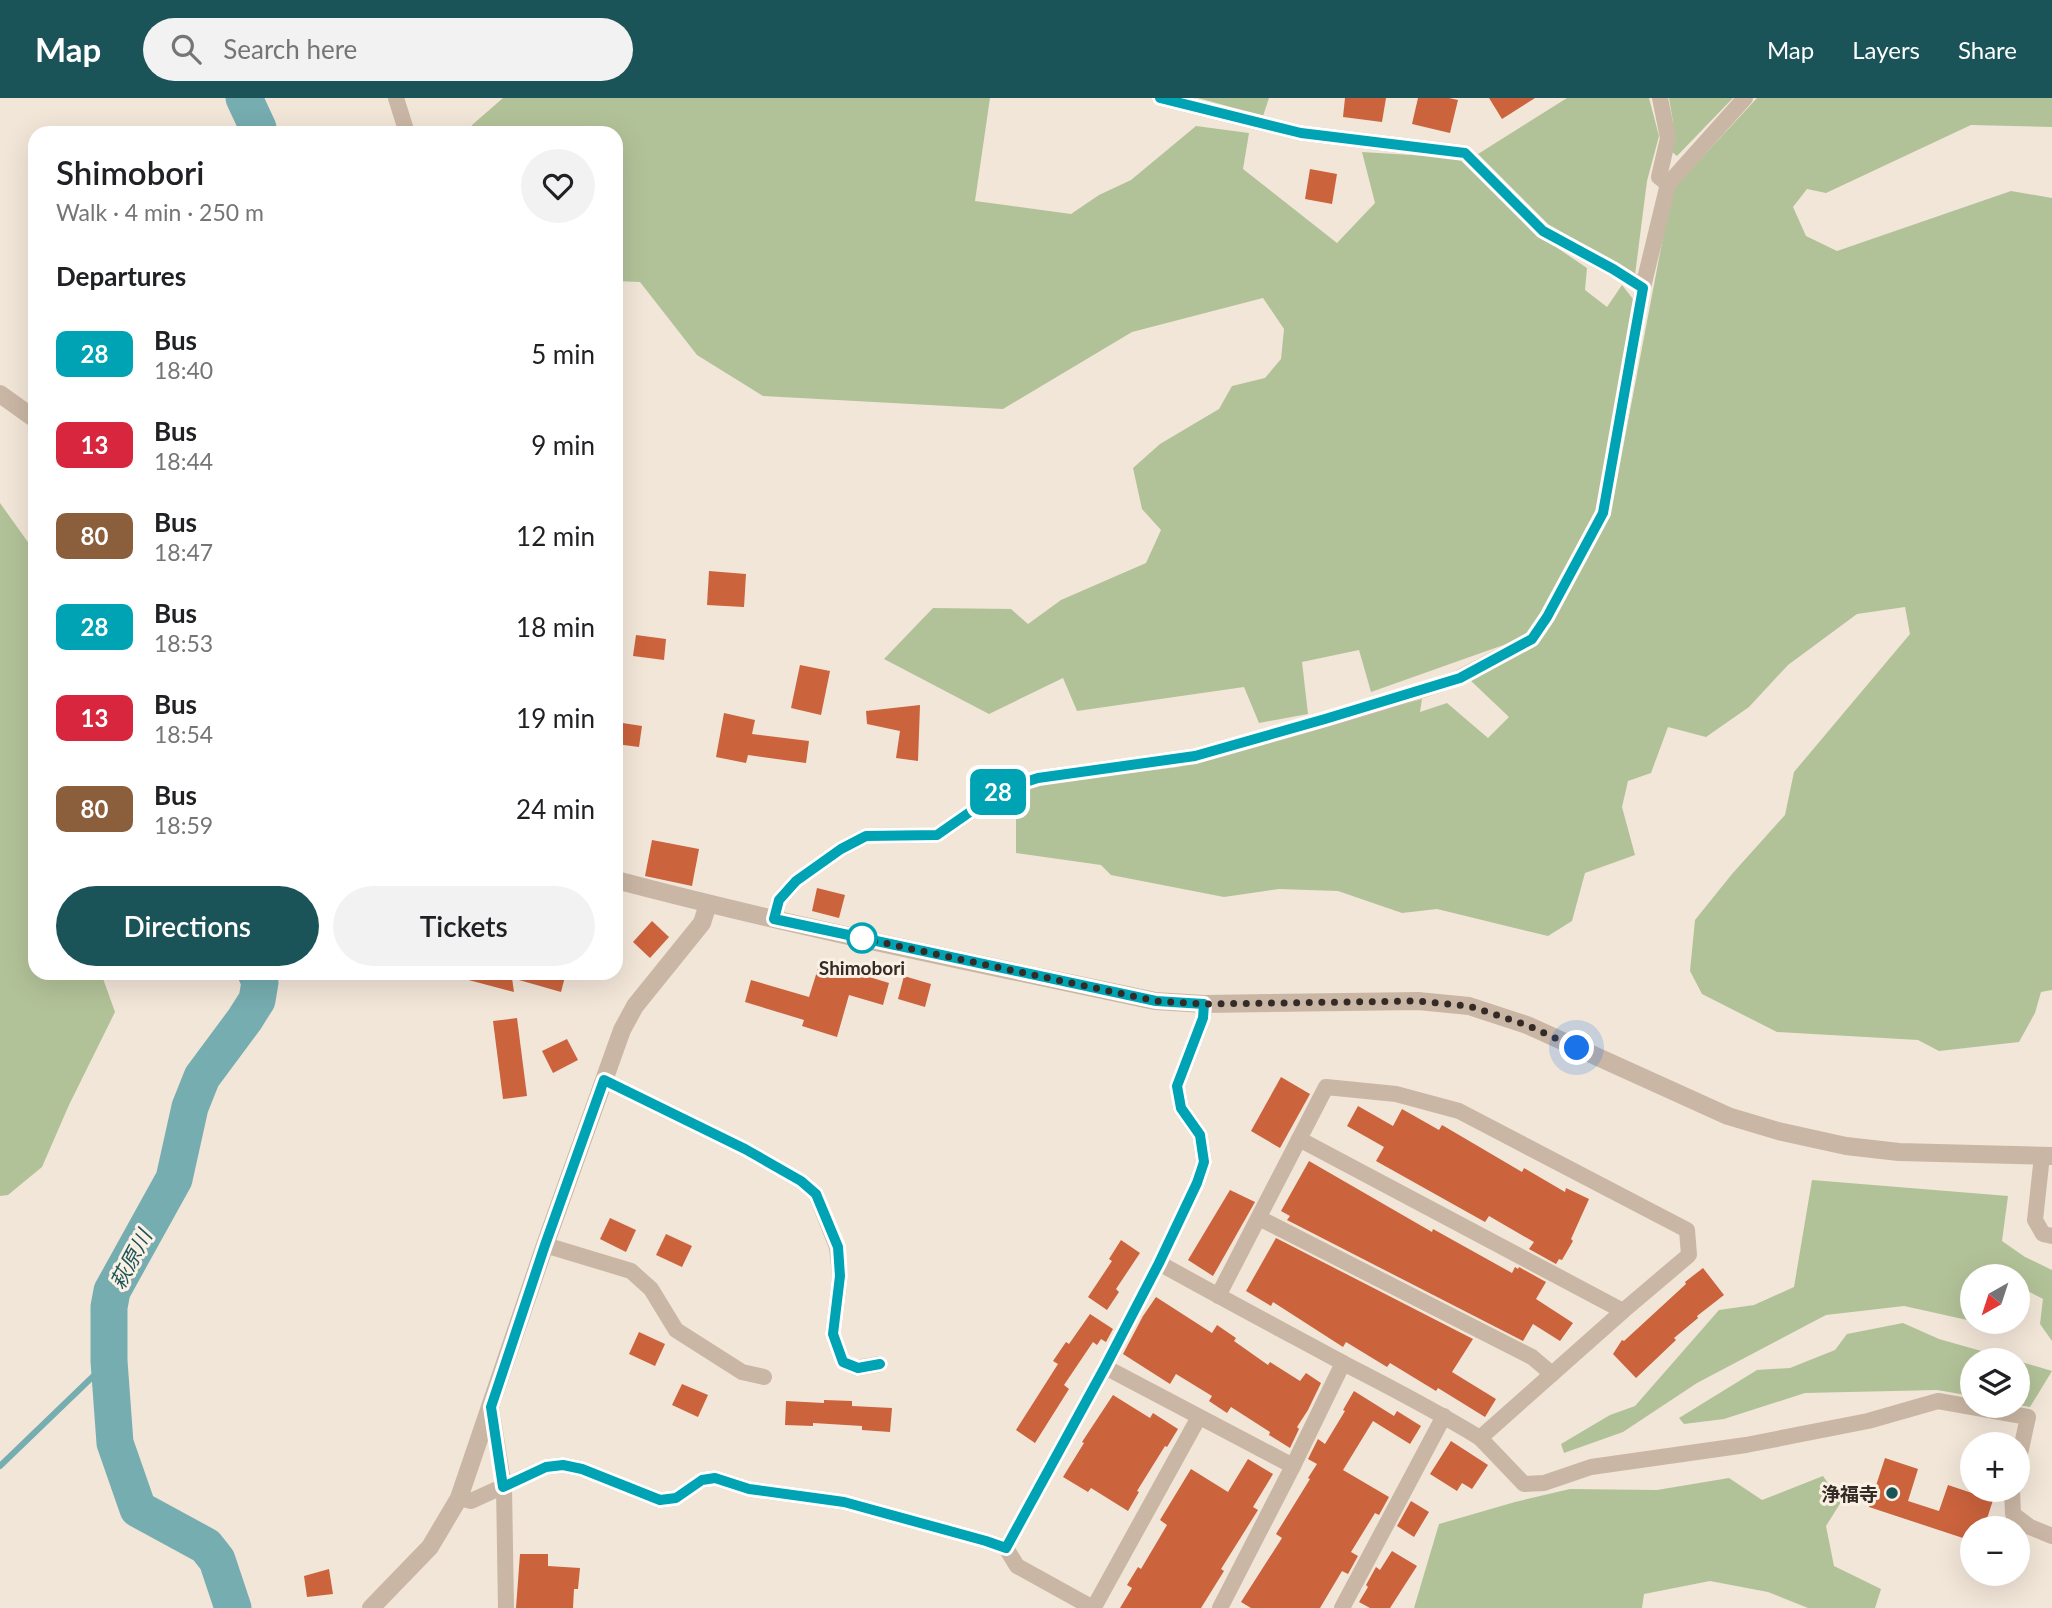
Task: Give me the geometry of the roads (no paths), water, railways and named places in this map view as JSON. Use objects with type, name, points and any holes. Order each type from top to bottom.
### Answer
[{"type":"street","points":[[396,98],[405,126]]},
{"type":"street","points":[[1160,98],[1301,133],[1465,153],[1543,231],[1643,288]]},
{"type":"street","points":[[1660,98],[1668,138],[1659,177],[1668,184]]},
{"type":"street","points":[[774,919],[779,900],[796,881],[841,849],[866,836],[937,835],[1003,789],[1038,778],[1195,756],[1460,678],[1532,639],[1547,617],[1603,513],[1643,288],[1668,184],[1745,98]]},
{"type":"street","points":[[0,394],[28,414]]},
{"type":"street","points":[[623,882],[774,919],[1156,1001],[1204,1004],[1418,1001],[1469,1006],[1527,1025],[1728,1116],[1777,1131],[1846,1146],[1899,1152],[2047,1156],[2035,1220],[2043,1234],[2052,1236]]},
{"type":"street","points":[[371,1608],[430,1547],[459,1498],[622,1030],[635,1006],[702,923],[708,904]]},
{"type":"street","points":[[1006,1548],[1105,1367],[1197,1183],[1204,1162],[1200,1135],[1181,1108],[1177,1086],[1203,1018],[1204,1004]]},
{"type":"street","points":[[604,1080],[745,1149],[801,1181],[816,1194],[838,1247],[840,1276],[833,1334],[843,1362],[858,1368],[880,1364]]},
{"type":"street","points":[[1218,1296],[1326,1087],[1396,1094],[1459,1111],[1687,1230],[1689,1255],[1480,1438]]},
{"type":"street","points":[[1299,1139],[1623,1311]]},
{"type":"street","points":[[1259,1218],[1532,1357],[1552,1374]]},
{"type":"street","points":[[545,1245],[631,1271],[651,1289],[676,1330],[742,1372],[764,1377]]},
{"type":"street","points":[[1159,1263],[1444,1416],[1480,1438],[1524,1484],[1544,1483],[1591,1467],[1746,1445],[1868,1421],[1938,1401],[2028,1417],[2025,1432]]},
{"type":"street","points":[[1220,1608],[1343,1363]]},
{"type":"street","points":[[1105,1367],[1293,1466]]},
{"type":"street","points":[[491,1407],[503,1487],[506,1608]]},
{"type":"street","points":[[1342,1608],[1444,1416]]},
{"type":"street","points":[[459,1498],[471,1501],[546,1467],[563,1465],[582,1469],[660,1500],[676,1498],[702,1480],[715,1478],[749,1489],[844,1502],[986,1541],[1006,1548],[1017,1566],[1094,1608],[1199,1417]]},
{"type":"street","points":[[2013,1502],[2013,1514],[2030,1527],[2052,1536]]},
{"type":"waterway","name":"萩原川","points":[[244,98],[257,126]]},
{"type":"waterway","name":"萩原川","points":[[233,1608],[217,1560],[206,1546],[138,1509],[115,1443],[109,1361],[109,1307],[112,1291],[174,1179],[190,1107],[202,1077],[257,1000],[259,980]]},
{"type":"waterway","points":[[0,1466],[109,1361]]},
{"type":"place","name":"Shimobori","points":[[862,938]]},
{"type":"place","name":"浄福寺","points":[[1892,1493]]}]
